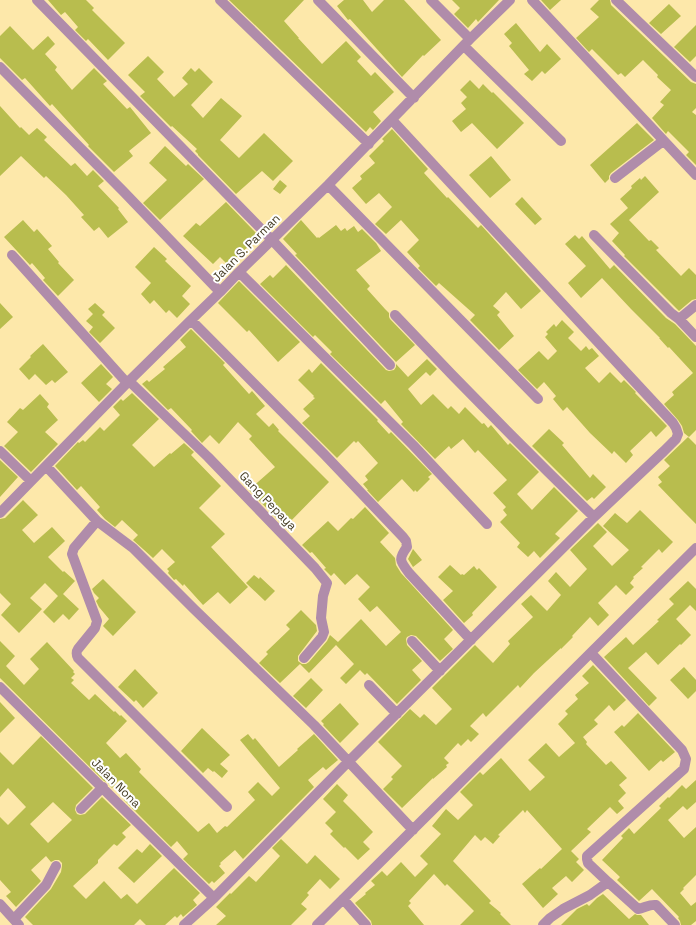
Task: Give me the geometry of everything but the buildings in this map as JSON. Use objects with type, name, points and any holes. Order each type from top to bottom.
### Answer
[{"type":"street","points":[[37,0],[272,240],[390,365]]},
{"type":"street","points":[[220,0],[369,144]]},
{"type":"street","points":[[318,0],[414,98]]},
{"type":"street","points":[[431,0],[467,43],[561,141]]},
{"type":"street","name":"Jalan S. Parman","points":[[0,513],[128,382],[369,144],[510,0]]},
{"type":"street","points":[[532,0],[696,175]]},
{"type":"street","points":[[616,0],[696,77]]},
{"type":"street","points":[[0,67],[123,191],[220,292]]},
{"type":"street","points":[[184,925],[214,898],[594,517],[664,451],[676,439],[678,434],[676,428],[392,120]]},
{"type":"street","points":[[615,178],[663,141]]},
{"type":"street","points":[[328,185],[538,399]]},
{"type":"street","points":[[594,235],[696,337]]},
{"type":"street","points":[[12,255],[128,382]]},
{"type":"street","points":[[239,272],[413,445],[487,524]]},
{"type":"street","points":[[679,319],[696,305]]},
{"type":"street","points":[[395,315],[458,381],[594,517]]},
{"type":"street","points":[[191,320],[324,454],[403,537],[406,541],[407,547],[401,554],[402,564],[471,640]]},
{"type":"street","name":"Gang Pepaya","points":[[128,382],[208,457],[315,568],[327,583],[323,596],[321,618],[324,632],[322,637],[304,658]]},
{"type":"street","points":[[0,451],[31,481]]},
{"type":"street","points":[[46,466],[97,521],[133,548],[314,725],[413,830]]},
{"type":"street","points":[[97,521],[74,548],[72,554],[97,621],[95,628],[78,649],[78,658],[226,806]]},
{"type":"street","points":[[317,925],[696,548]]},
{"type":"street","points":[[412,640],[440,671]]},
{"type":"street","points":[[591,653],[682,750],[686,759],[684,769],[587,856],[588,864],[638,909],[656,905],[675,925]]},
{"type":"street","points":[[369,685],[397,714]]},
{"type":"street","name":"Jalan Nona","points":[[0,687],[214,898]]},
{"type":"street","points":[[81,809],[103,787]]},
{"type":"street","points":[[0,904],[17,922],[46,884],[56,866]]},
{"type":"street","points":[[543,925],[563,909],[590,895],[608,882]]},
{"type":"street","points":[[343,899],[366,925]]}]
